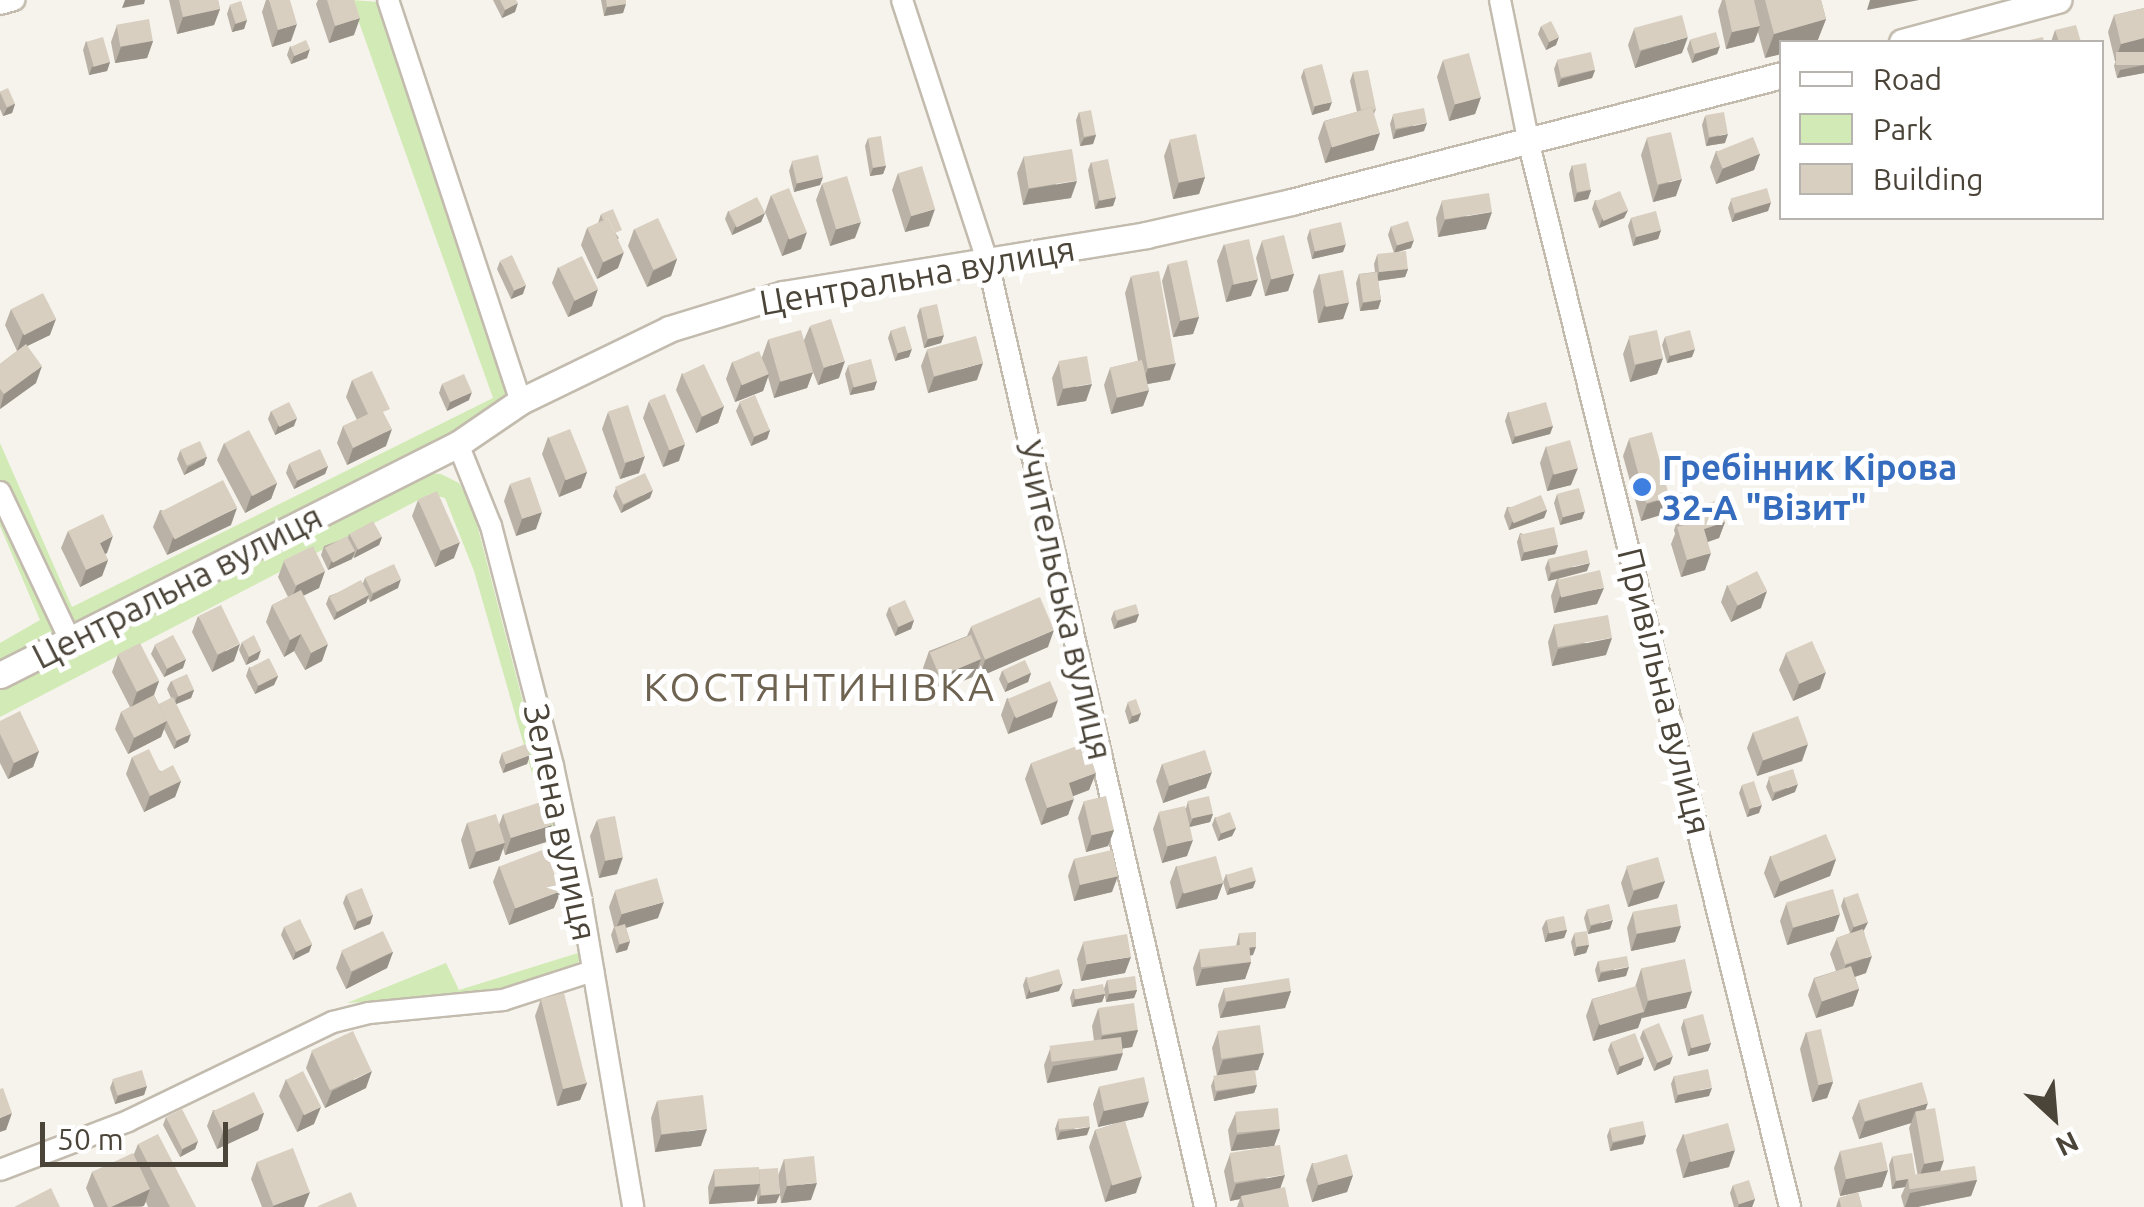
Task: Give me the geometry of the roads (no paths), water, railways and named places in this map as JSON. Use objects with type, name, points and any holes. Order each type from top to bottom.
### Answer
[{"type":"street","points":[[0,4],[14,0]]},
{"type":"street","points":[[388,0],[521,401]]},
{"type":"street","name":"Учительська вулиця","points":[[902,0],[988,262],[1206,1207]]},
{"type":"street","name":"Привільна вулиця","points":[[1500,0],[1529,144],[1790,1207]]},
{"type":"street","points":[[1909,40],[2058,0]]},
{"type":"street","name":"Центральна вулиця","points":[[0,675],[458,444],[521,401],[669,328],[783,294],[1164,231],[1529,144],[1779,76]]},
{"type":"street","name":"Зелена вулиця","points":[[458,444],[490,526],[553,766],[633,1207]]},
{"type":"street","points":[[0,492],[70,640]]},
{"type":"street","points":[[0,1170],[128,1121],[333,1022],[369,1013],[503,1000],[593,972]]},
{"type":"place","name":"Гребінник Кірова 32-А \"Візит\"","points":[[1642,487]]},
{"type":"district","name":"КОСТЯНТИНІВКА","points":[[820,687]]}]
